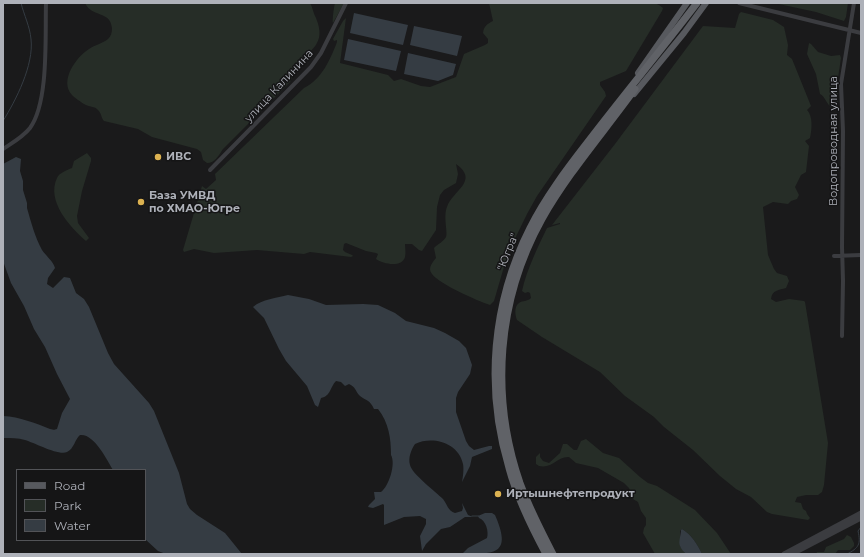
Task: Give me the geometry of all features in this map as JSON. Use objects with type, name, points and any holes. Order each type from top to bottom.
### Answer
[{"type":"highway","name":"\"Югра\"","points":[[546,554],[520,502],[504,450],[499,421],[495,381],[495,357],[498,328],[503,302],[512,270],[530,228],[554,189],[702,4]]},
{"type":"highway","name":"\"Югра\"","points":[[553,554],[520,483],[515,465],[506,422],[502,368],[503,342],[506,319],[519,271],[536,231],[560,191],[604,125]]},
{"type":"main road","points":[[604,125],[688,3]]},
{"type":"street","points":[[3,149],[27,131],[35,120],[38,112],[44,77],[46,3]]},
{"type":"street","name":"улица Калинина","points":[[210,170],[312,67],[321,53],[346,3]]},
{"type":"street","points":[[680,13],[684,3]]},
{"type":"street","points":[[739,3],[861,34]]},
{"type":"street","name":"Водопроводная улица","points":[[842,336],[844,132],[841,84],[854,3]]},
{"type":"street","points":[[834,256],[861,255]]},
{"type":"street","points":[[784,554],[861,513]]},
{"type":"street","points":[[792,554],[861,518]]},
{"type":"street","points":[[536,520],[557,554]]},
{"type":"green space","points":[[85,3],[310,3],[319,27],[319,35],[315,46],[295,67],[290,82],[212,162],[207,163],[203,160],[201,152],[197,149],[152,137],[138,129],[104,121],[97,109],[84,104],[72,95],[68,89],[67,83],[68,76],[74,63],[93,46],[108,39],[111,36],[112,31],[111,22],[104,16],[92,11]]},
{"type":"green space","points":[[335,3],[344,3],[333,23],[333,13]]},
{"type":"green space","points":[[489,3],[654,3],[663,8],[626,71],[600,82],[606,96],[537,196],[527,214],[508,253],[494,301],[490,305],[450,287],[436,278],[430,270],[431,265],[436,258],[434,248],[446,237],[445,215],[447,207],[465,181],[463,170],[456,164],[458,174],[456,183],[444,190],[440,195],[437,207],[436,230],[422,251],[412,244],[405,244],[405,257],[400,263],[392,264],[383,262],[376,259],[378,254],[346,243],[344,244],[343,250],[353,256],[351,257],[310,252],[304,254],[257,250],[214,253],[194,249],[184,252],[183,250],[202,186],[206,189],[216,180],[215,174],[304,88],[316,80],[328,62],[337,42],[337,40],[334,41],[333,39],[346,18],[340,63],[388,75],[394,81],[401,79],[421,86],[430,87],[456,77],[464,54],[488,43],[488,39],[483,33],[486,26],[493,21]]},
{"type":"green space","points":[[774,3],[848,3],[844,21],[816,12]]},
{"type":"green space","points":[[741,12],[773,20],[784,27],[788,45],[787,55],[792,59],[811,106],[807,110],[811,119],[812,127],[810,138],[805,141],[809,146],[806,172],[801,175],[795,187],[799,195],[797,199],[788,204],[773,202],[763,207],[768,255],[777,273],[787,276],[789,281],[786,288],[774,292],[771,299],[776,302],[789,299],[805,302],[828,443],[822,492],[818,495],[797,497],[795,502],[801,503],[803,509],[810,518],[808,520],[767,512],[751,497],[736,489],[720,476],[693,450],[654,417],[625,396],[600,372],[517,320],[515,313],[517,304],[531,298],[530,293],[525,293],[522,291],[529,267],[547,228],[560,224],[552,225],[615,144],[703,26],[735,28]]},
{"type":"green space","points":[[809,43],[818,52],[831,56],[840,55],[838,103],[833,108],[820,94],[816,74],[807,54]]},
{"type":"green space","points":[[87,153],[91,158],[91,161],[82,191],[77,216],[78,223],[89,238],[86,241],[61,213],[57,204],[54,187],[59,175],[72,168],[74,161]]},
{"type":"green space","points":[[586,439],[603,453],[619,458],[648,483],[657,486],[695,510],[717,533],[731,554],[702,554],[694,540],[682,529],[680,531],[680,546],[686,554],[655,554],[643,533],[646,525],[646,518],[641,511],[638,502],[633,499],[629,488],[624,483],[598,468],[576,463],[569,457],[561,458],[548,466],[539,466],[536,464],[536,457],[540,453],[540,457],[543,461],[549,463],[560,453],[563,444],[567,444],[574,450],[577,450],[581,441]]},
{"type":"green space","points":[[847,535],[851,537],[854,543],[854,546],[850,550],[838,550],[835,554],[816,554],[817,552],[824,552],[826,547],[844,539]]},
{"type":"water","points":[[354,13],[408,25],[403,45],[350,33]]},
{"type":"water","points":[[414,26],[462,36],[457,56],[410,45]]},
{"type":"water","points":[[348,39],[401,51],[396,71],[344,60]]},
{"type":"water","points":[[408,53],[456,64],[453,75],[438,81],[404,74]]},
{"type":"water","points":[[16,157],[21,159],[20,171],[23,181],[23,190],[35,235],[42,250],[55,268],[48,278],[47,284],[53,288],[64,277],[70,278],[76,293],[84,299],[89,307],[114,364],[149,403],[154,411],[179,473],[187,504],[190,509],[225,533],[242,554],[166,554],[158,551],[146,540],[146,469],[112,469],[100,448],[90,438],[80,435],[71,449],[63,453],[53,451],[22,439],[3,438],[3,416],[21,419],[54,430],[57,429],[62,413],[70,399],[45,347],[34,329],[24,306],[11,283],[3,261],[3,164]]},
{"type":"water","points":[[288,295],[309,299],[326,305],[378,305],[395,313],[406,321],[434,328],[445,333],[459,341],[466,348],[472,365],[470,374],[458,392],[456,398],[456,412],[469,446],[474,450],[489,446],[492,446],[492,449],[472,457],[470,466],[462,482],[463,464],[460,456],[456,450],[444,443],[429,441],[415,444],[410,454],[409,462],[415,473],[443,499],[451,511],[455,513],[462,511],[462,503],[468,515],[473,517],[465,517],[450,527],[441,529],[426,544],[422,551],[420,536],[426,524],[426,519],[420,516],[404,517],[384,525],[384,505],[383,504],[373,508],[368,507],[375,499],[374,492],[381,492],[384,489],[391,475],[393,464],[391,443],[387,425],[378,409],[374,409],[370,402],[360,396],[349,384],[345,386],[341,382],[336,381],[329,393],[321,398],[318,407],[315,405],[307,386],[286,361],[264,318],[253,307],[265,300]]},
{"type":"water","points":[[485,513],[492,513],[495,515],[500,528],[502,538],[501,544],[498,549],[492,552],[462,554],[468,548],[487,538],[488,533],[486,526],[478,516]]},
{"type":"water","points":[[682,529],[694,540],[702,554],[686,554],[680,547],[679,543]]},
{"type":"waterway","points":[[3,121],[23,82],[30,60],[31,39],[21,3]]},
{"type":"waterway","points":[[472,516],[479,516]]},
{"type":"waterway","points":[[847,554],[857,548],[859,542],[858,531],[861,527]]},
{"type":"place","name":"ИВС","points":[[158,157]]},
{"type":"place","name":"База УМВД по ХМАО-Югре","points":[[141,202]]},
{"type":"place","name":"Иртышнефтепродукт","points":[[498,494]]}]
